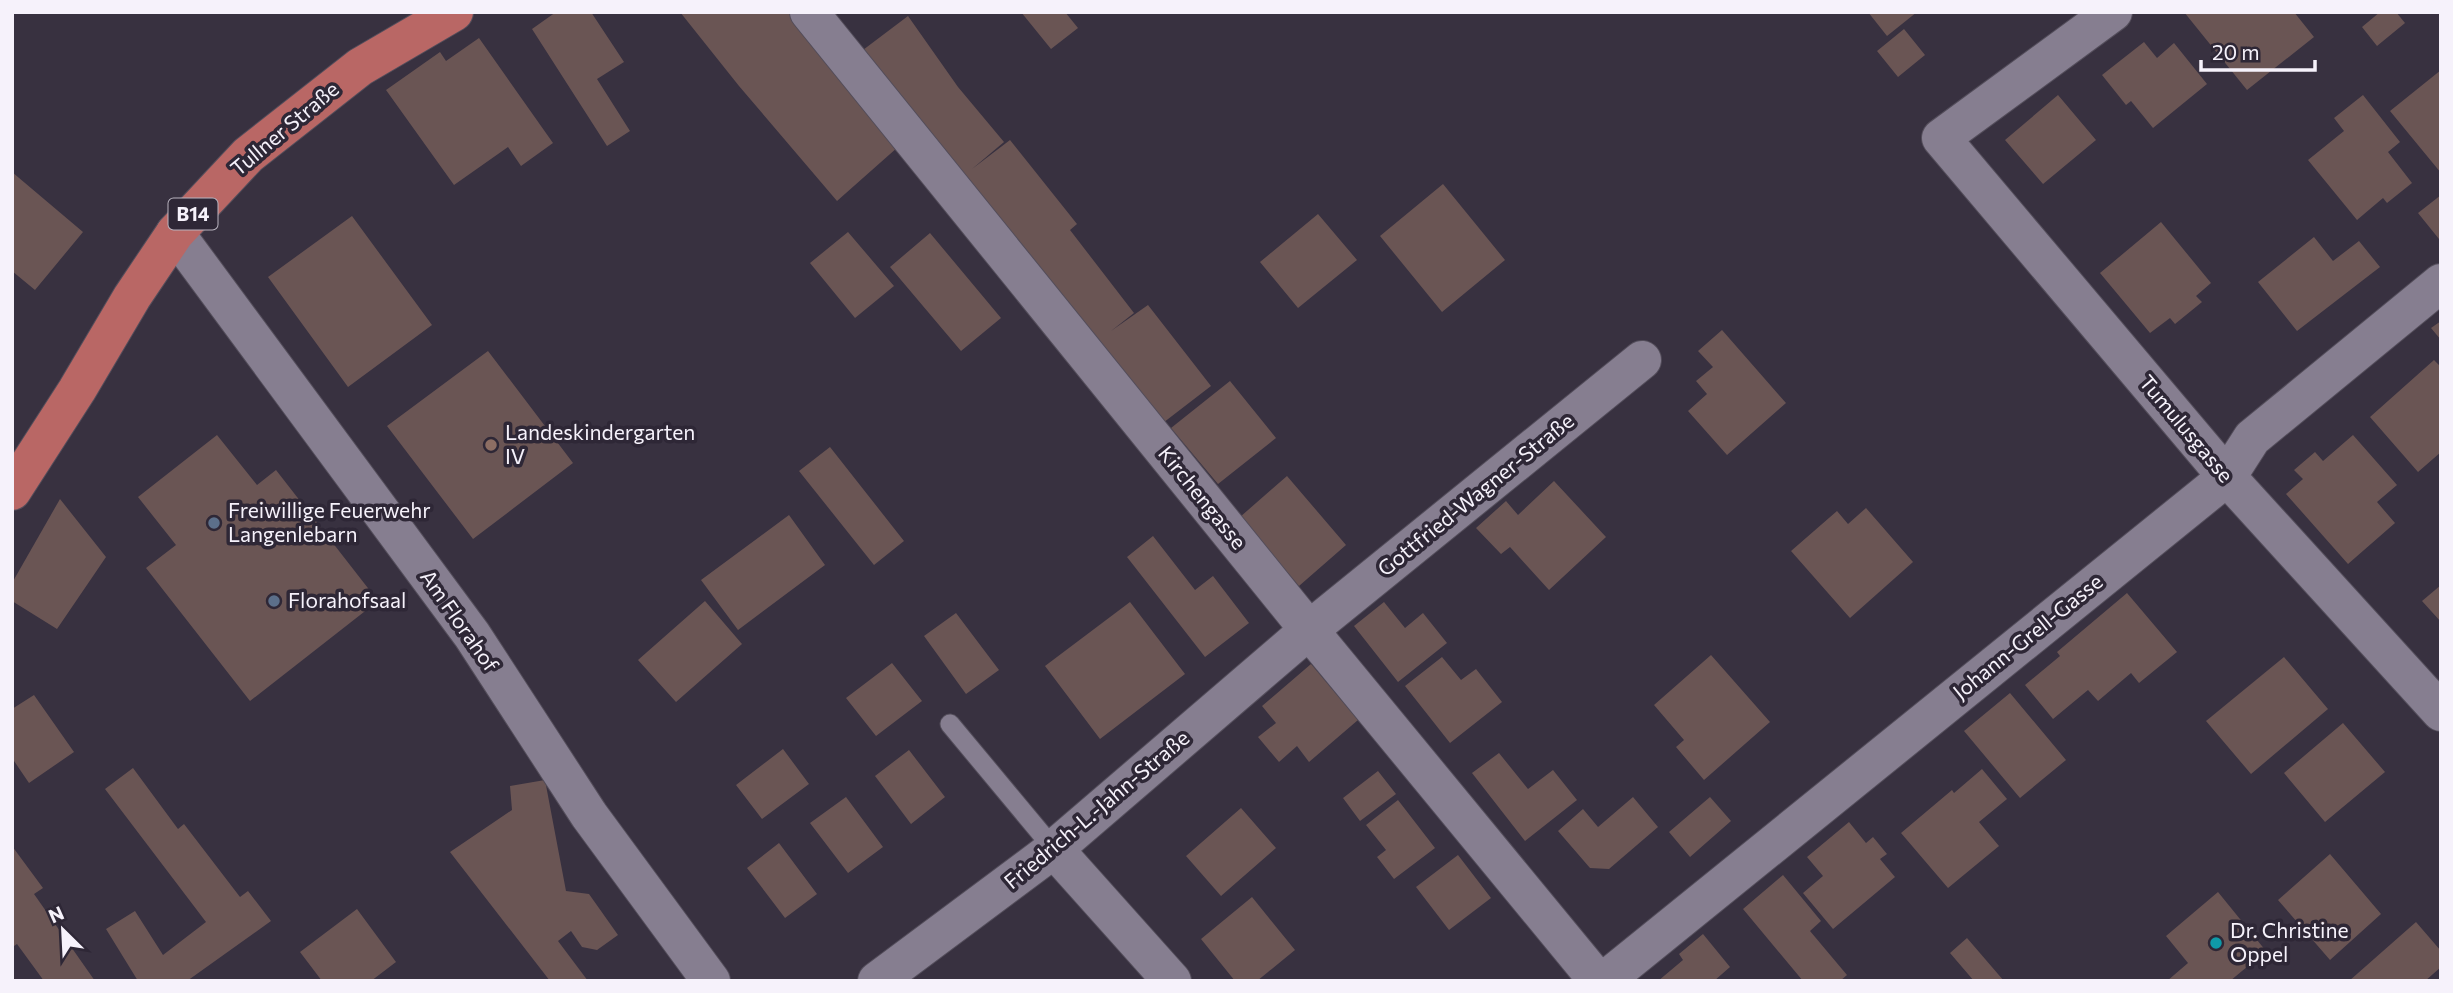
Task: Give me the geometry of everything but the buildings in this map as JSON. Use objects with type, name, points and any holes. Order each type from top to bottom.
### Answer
[{"type":"main road","name":"Tullner Straße","points":[[12,491],[132,297],[175,233],[248,155],[360,68],[444,15]]},
{"type":"street","name":"Kirchengasse","points":[[809,12],[1309,630],[1598,981]]},
{"type":"street","name":"Tumulusgasse","points":[[2113,12],[1941,138],[2227,477],[2441,712]]},
{"type":"street","name":"Am Florahof","points":[[175,233],[472,635],[589,815],[711,981]]},
{"type":"street","name":"Johann-Grell-Gasse","points":[[1604,981],[2227,477],[2252,438],[2441,283]]},
{"type":"street","name":"Gottfried-Wagner-Straße","points":[[1309,630],[1642,360]]},
{"type":"street","name":"Friedrich-L.-Jahn-Straße","points":[[877,981],[1055,849],[1309,630]]},
{"type":"street","points":[[1055,849],[1172,981]]},
{"type":"lane","points":[[950,724],[1055,849]]},
{"type":"place","name":"Landeskindergarten IV","points":[[491,445]]},
{"type":"place","name":"Freiwillige Feuerwehr Langenlebarn","points":[[214,523]]},
{"type":"place","name":"Florahofsaal","points":[[274,601]]},
{"type":"place","name":"Dr. Christine Oppel","points":[[2216,943]]}]
